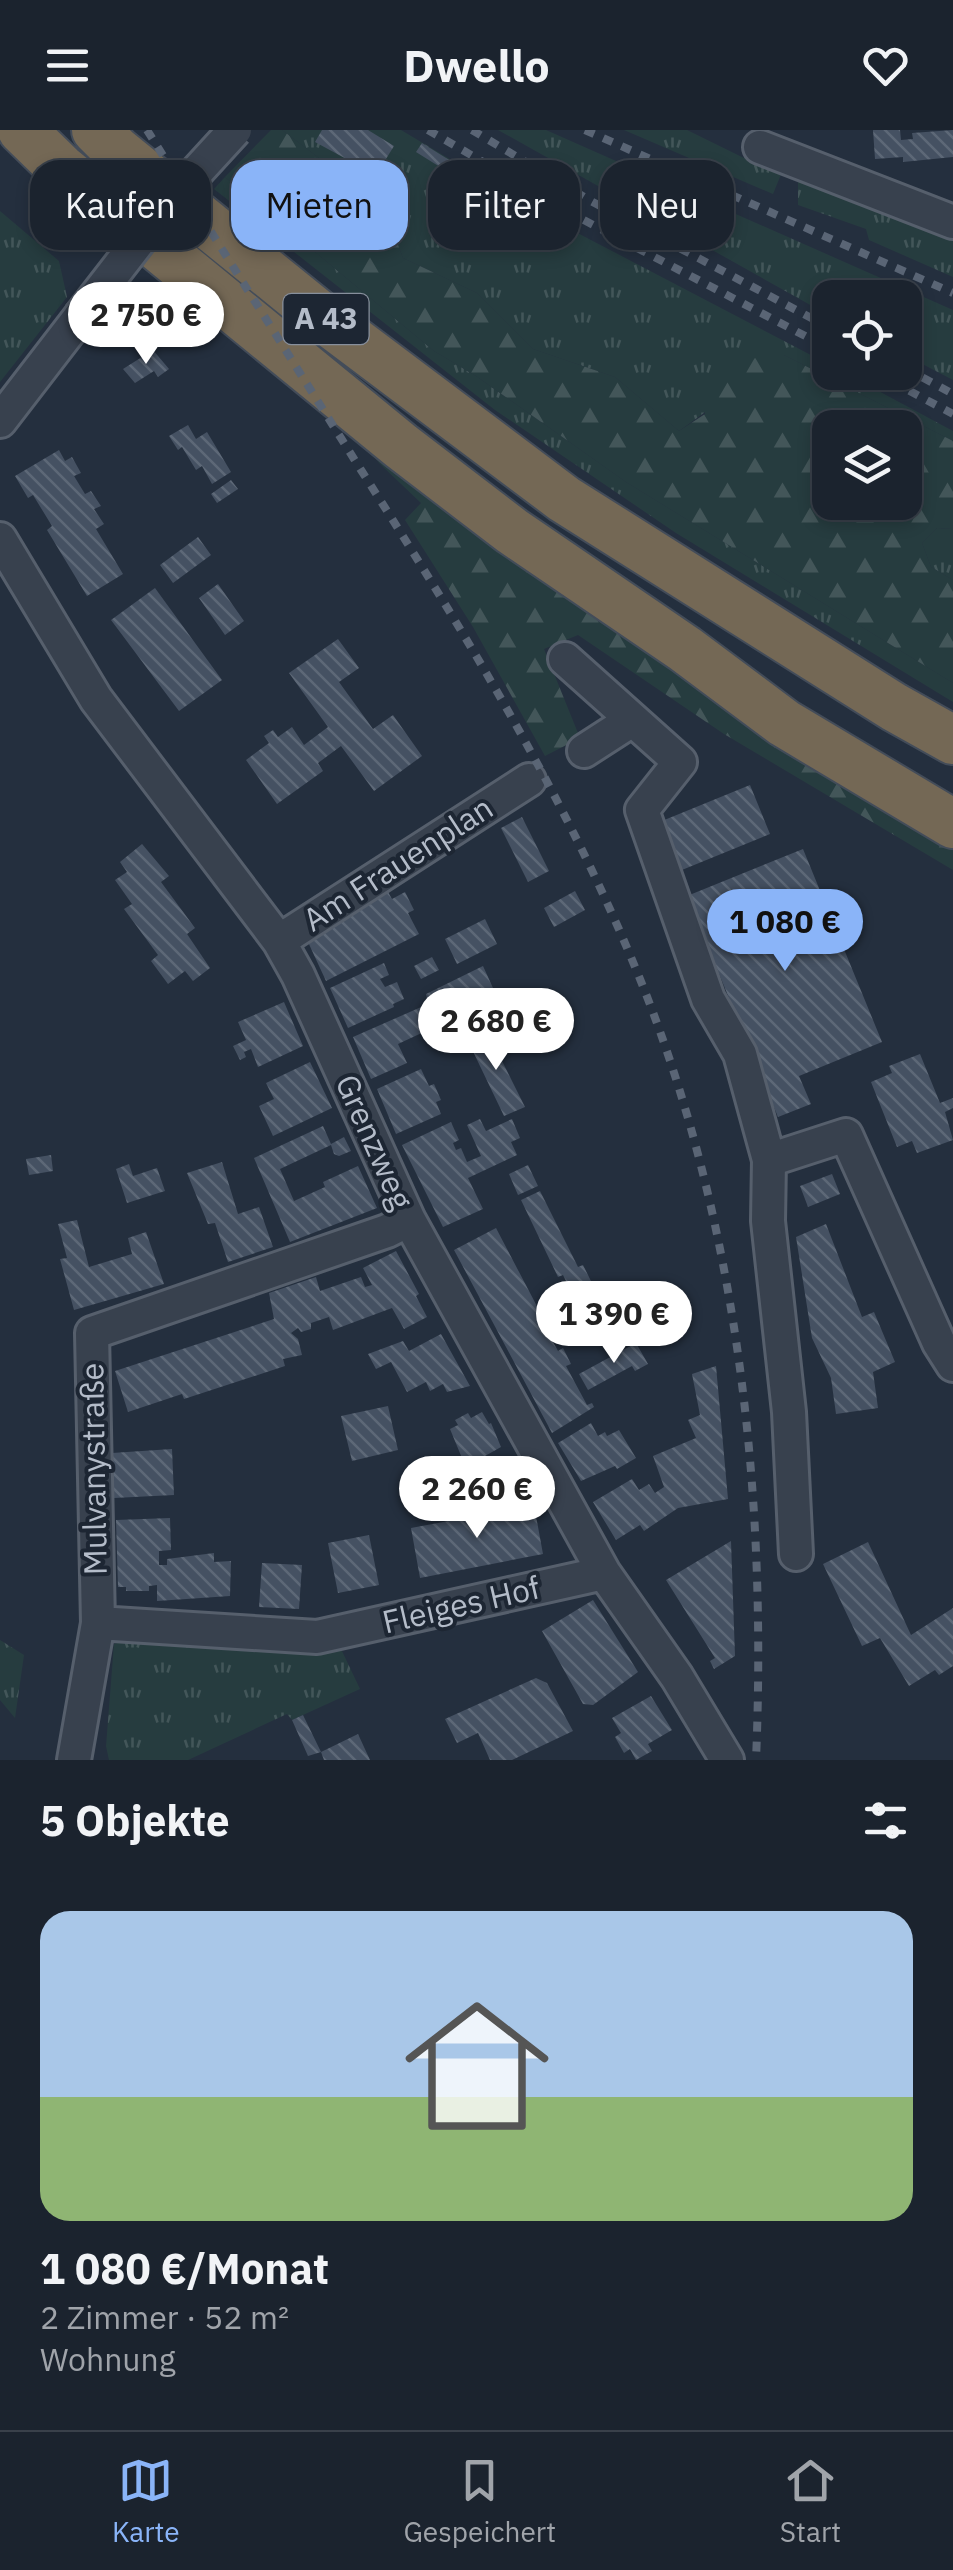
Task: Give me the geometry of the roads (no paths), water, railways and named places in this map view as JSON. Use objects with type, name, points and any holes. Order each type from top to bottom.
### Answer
[{"type":"highway","name":"A 43","points":[[22,130],[76,180],[400,446],[512,531],[685,648],[953,792]]},
{"type":"highway","name":"A 43","points":[[96,130],[322,316],[564,499],[894,707],[953,740]]},
{"type":"highway","points":[[685,648],[784,723],[953,824]]},
{"type":"street","points":[[0,421],[169,202],[235,130]]},
{"type":"street","points":[[760,146],[953,222]]},
{"type":"street","name":"Grenzweg","points":[[0,539],[96,699],[279,941],[409,1220],[604,1573],[677,1678],[727,1760]]},
{"type":"street","points":[[565,659],[680,762],[642,810],[708,999],[740,1054],[770,1160],[768,1221],[788,1412],[796,1554]]},
{"type":"street","points":[[584,751],[632,720]]},
{"type":"street","name":"Am Frauenplan","points":[[279,941],[523,784]]},
{"type":"street","points":[[770,1160],[846,1134],[948,1348]]},
{"type":"street","name":"Mulvanystraße","points":[[74,1760],[98,1623],[92,1333],[409,1220]]},
{"type":"street","name":"Fleiges Hof","points":[[98,1623],[317,1637],[604,1573]]},
{"type":"railway","points":[[147,130],[476,655],[580,846],[640,979],[674,1072],[701,1168],[723,1265],[739,1363],[756,1562],[756,1760]]},
{"type":"railway","points":[[428,130],[578,217],[812,340]]},
{"type":"railway","points":[[472,130],[591,201],[812,318]]},
{"type":"railway","points":[[585,130],[953,293]]},
{"type":"railway","points":[[922,377],[953,394]]},
{"type":"railway","points":[[908,390],[953,414]]}]
